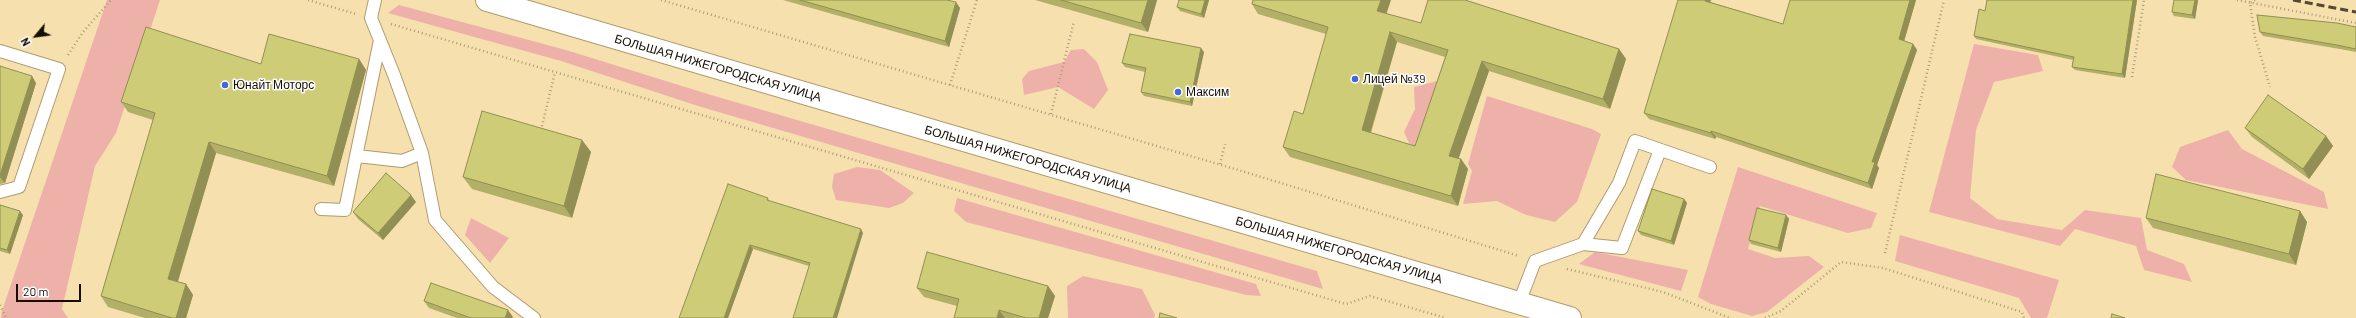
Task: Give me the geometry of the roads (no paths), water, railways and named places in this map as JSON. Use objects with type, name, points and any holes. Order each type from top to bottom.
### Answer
[{"type":"main road","name":"БОЛЬШАЯ НИЖЕГОРОДСКАЯ УЛИЦА","points":[[487,0],[1570,318]]},
{"type":"lane","points":[[375,0],[371,18],[422,153],[435,220],[493,287],[534,318]]},
{"type":"lane","points":[[321,209],[345,210],[380,40]]},
{"type":"lane","points":[[0,51],[59,68],[18,187],[0,192]]},
{"type":"lane","points":[[1583,244],[1619,183],[1635,141],[1710,167]]},
{"type":"lane","points":[[1519,303],[1535,261],[1583,244],[1622,248],[1660,150]]},
{"type":"lane","points":[[357,156],[402,161],[422,153]]},
{"type":"railway","points":[[2293,0],[2356,12]]},
{"type":"place","name":"Лицей №39","points":[[1355,79]]},
{"type":"place","name":"Юнайт Моторс","points":[[225,85]]},
{"type":"place","name":"Максим","points":[[1178,92]]}]
